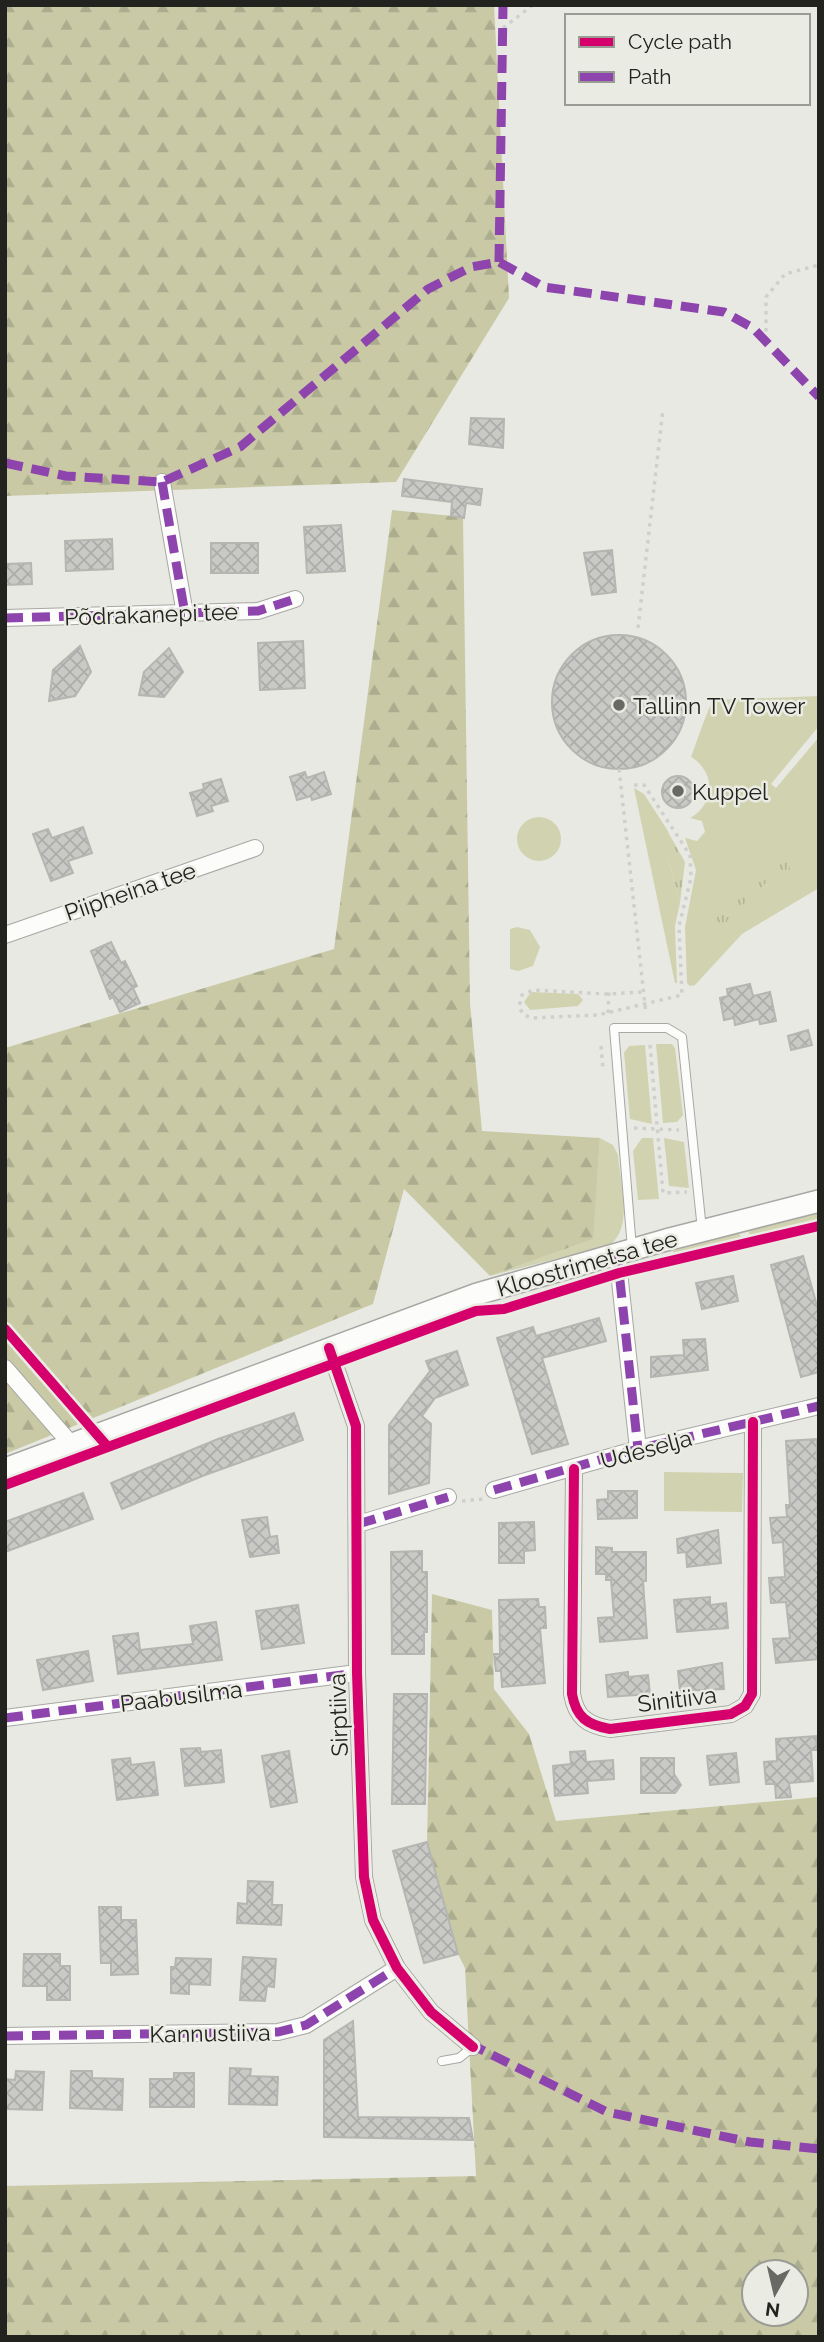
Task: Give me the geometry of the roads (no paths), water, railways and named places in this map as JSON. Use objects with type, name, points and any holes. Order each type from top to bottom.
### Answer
[{"type":"main road","name":"Kloostrimetsa tee","points":[[5,1469],[477,1294],[624,1251],[819,1201]]},
{"type":"street","points":[[162,482],[185,614]]},
{"type":"street","name":"Põdrakanepi tee","points":[[5,618],[258,611],[295,599]]},
{"type":"street","name":"Piipheina tee","points":[[5,935],[255,848]]},
{"type":"street","points":[[624,1251],[638,1449]]},
{"type":"street","name":"Sirptiiva","points":[[329,1348],[356,1426],[357,1673],[364,1877],[373,1920],[397,1968],[431,2012],[473,2047]]},
{"type":"street","points":[[5,1368],[71,1444]]},
{"type":"street","name":"Udeselja","points":[[494,1490],[638,1449],[819,1406]]},
{"type":"street","name":"Sinitiiva","points":[[574,1469],[572,1694],[580,1718],[593,1726],[610,1729],[730,1714],[745,1706],[752,1694],[752,1422]]},
{"type":"street","points":[[358,1524],[448,1497]]},
{"type":"street","name":"Paabusilma","points":[[5,1718],[357,1673]]},
{"type":"street","name":"Kannustiiva","points":[[5,2036],[278,2032],[306,2025],[397,1968]]},
{"type":"lane","points":[[624,1251],[614,1028],[667,1028],[682,1037],[702,1230]]},
{"type":"lane","points":[[442,2061],[459,2058],[473,2047]]},
{"type":"place","name":"Tallinn TV Tower","points":[[619,705]]},
{"type":"place","name":"Kuppel","points":[[678,791]]}]
